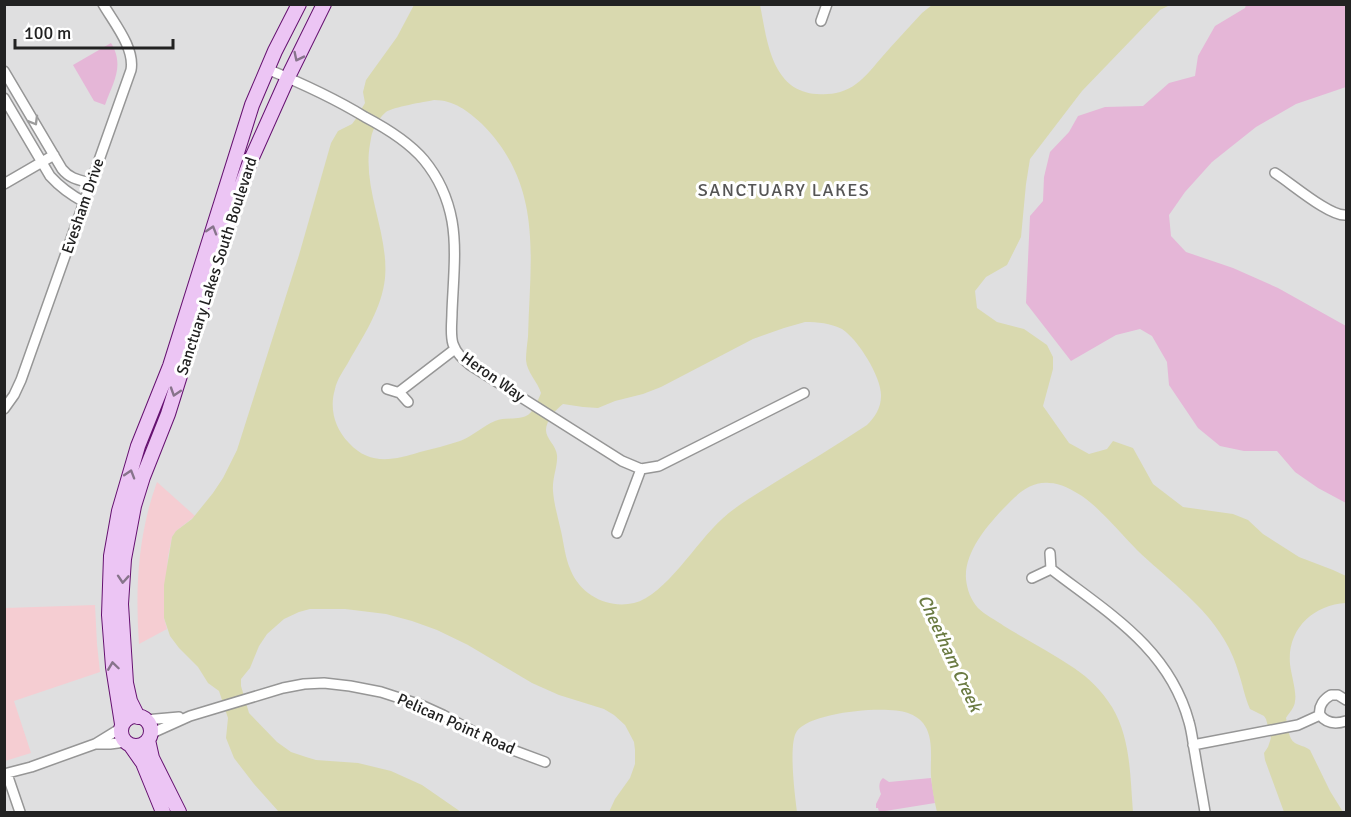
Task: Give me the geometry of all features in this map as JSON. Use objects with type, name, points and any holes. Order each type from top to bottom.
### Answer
[{"type":"street","name":"Evesham Drive","points":[[6,405],[21,380],[130,74],[132,61],[129,48],[104,4]]},
{"type":"street","name":"Sanctuary Lakes South Boulevard","points":[[163,813],[143,763],[122,738],[108,615],[109,575],[119,511],[146,425],[170,366],[252,105],[299,4]]},
{"type":"street","name":"Sanctuary Lakes South Boulevard","points":[[179,813],[152,758],[150,726],[130,701],[126,683],[122,629],[122,580],[127,541],[143,477],[162,432],[237,196],[288,77],[324,4]]},
{"type":"street","points":[[821,21],[827,4]]},
{"type":"street","name":"Heron Way","points":[[267,69],[325,94],[377,123],[407,143],[419,154],[436,177],[452,223],[452,341],[461,357],[470,365],[622,461],[641,469]]},
{"type":"street","points":[[4,71],[62,169],[75,180],[91,183]]},
{"type":"street","points":[[4,98],[57,184],[84,202]]},
{"type":"street","points":[[4,184],[54,155]]},
{"type":"street","points":[[1275,173],[1326,209],[1338,215],[1347,215]]},
{"type":"street","points":[[399,392],[455,349]]},
{"type":"street","points":[[387,389],[399,392],[408,402]]},
{"type":"street","points":[[617,533],[641,469],[659,466],[804,393]]},
{"type":"street","points":[[146,425],[162,432]]},
{"type":"street","points":[[1050,552],[1051,569],[1130,630],[1167,672],[1181,699],[1189,723],[1205,813]]},
{"type":"street","points":[[1032,578],[1051,569]]},
{"type":"street","name":"Pelican Point Road","points":[[149,737],[190,716],[224,705],[283,688],[324,683],[396,696],[443,715],[494,743],[545,762]]},
{"type":"street","points":[[1347,700],[1338,695],[1331,695],[1322,703],[1319,711],[1323,719],[1330,722],[1347,721]]},
{"type":"street","points":[[1193,745],[1298,725],[1320,715]]},
{"type":"street","name":"Pelican Point Road","points":[[142,718],[190,716]]},
{"type":"street","points":[[20,813],[6,774],[95,744],[122,726],[129,718],[142,718]]},
{"type":"street","points":[[95,744],[140,746],[149,737]]},
{"type":"shaded area","name":"SANCTUARY LAKES","points":[[5,5],[1346,5],[1346,812],[5,812]]},
{"type":"shaded area","points":[[1246,5],[1346,5],[1346,87],[1296,104],[1256,127],[1212,162],[1185,192],[1169,215],[1171,236],[1186,252],[1233,268],[1278,288],[1346,326],[1346,503],[1295,472],[1277,451],[1244,451],[1220,446],[1198,428],[1169,385],[1167,362],[1152,336],[1140,329],[1116,335],[1071,361],[1026,303],[1030,216],[1043,201],[1044,177],[1050,152],[1069,132],[1078,116],[1105,107],[1143,106],[1169,83],[1195,76],[1198,56],[1215,26],[1245,8]]},
{"type":"shaded area","points":[[111,43],[117,59],[117,67],[105,105],[94,101],[73,65]]},
{"type":"shaded area","points":[[157,482],[195,516],[172,537],[168,557],[164,618],[167,629],[139,644],[137,603],[139,562],[146,522]]},
{"type":"shaded area","points":[[95,605],[100,672],[14,701],[31,753],[5,761],[5,608]]},
{"type":"shaded area","points":[[883,778],[889,782],[931,778],[935,803],[879,812],[876,804],[881,794],[879,786]]},
{"type":"water","name":"SANCTUARY LAKES","points":[[414,5],[760,5],[769,47],[781,73],[790,84],[802,91],[827,94],[847,90],[860,81],[932,5],[1170,5],[1160,10],[1082,91],[1030,159],[1021,237],[1007,265],[986,277],[975,291],[977,308],[997,322],[1024,329],[1047,345],[1053,357],[1053,369],[1043,406],[1069,443],[1089,454],[1107,449],[1113,441],[1133,448],[1153,484],[1183,507],[1233,514],[1248,520],[1263,534],[1299,557],[1346,576],[1346,603],[1323,608],[1313,614],[1304,621],[1293,640],[1290,664],[1295,698],[1294,705],[1286,718],[1291,738],[1295,743],[1310,750],[1343,812],[1284,812],[1265,760],[1264,753],[1271,738],[1266,719],[1250,709],[1234,658],[1212,622],[1097,508],[1070,489],[1058,484],[1042,483],[1023,490],[977,541],[966,569],[967,587],[973,602],[981,611],[1080,672],[1108,701],[1118,719],[1126,745],[1133,812],[937,812],[931,780],[931,744],[925,726],[910,714],[867,710],[817,719],[805,724],[797,731],[794,737],[793,758],[797,812],[609,812],[630,778],[635,764],[634,742],[625,725],[614,715],[604,709],[559,695],[532,683],[468,645],[412,621],[386,614],[345,609],[310,609],[284,619],[267,634],[259,646],[250,668],[241,679],[249,713],[277,742],[291,752],[316,760],[358,763],[391,771],[422,785],[461,812],[279,812],[234,758],[226,738],[228,718],[219,691],[208,683],[198,667],[170,636],[164,618],[164,585],[172,537],[192,519],[213,493],[237,450],[299,255],[331,143],[338,131],[355,120],[365,103],[363,92],[366,80],[397,37]],"holes":[[[434,100],[454,104],[477,119],[502,148],[516,172],[529,224],[531,251],[526,360],[528,369],[541,393],[533,409],[526,416],[495,421],[465,439],[440,447],[392,459],[374,458],[365,455],[349,443],[340,431],[333,411],[333,396],[337,382],[376,311],[385,278],[383,244],[370,178],[370,144],[375,126],[386,112]],[[805,322],[824,323],[842,329],[862,350],[878,379],[880,388],[880,404],[873,419],[728,514],[669,579],[646,598],[634,603],[615,604],[605,602],[588,593],[576,580],[569,566],[555,506],[553,486],[557,455],[546,430],[555,412],[563,404],[598,408],[643,394],[753,339]]]},
{"type":"district","name":"SANCTUARY LAKES","points":[[784,190]]},
{"type":"water label","name":"Cheetham Creek","points":[[950,653]]}]
